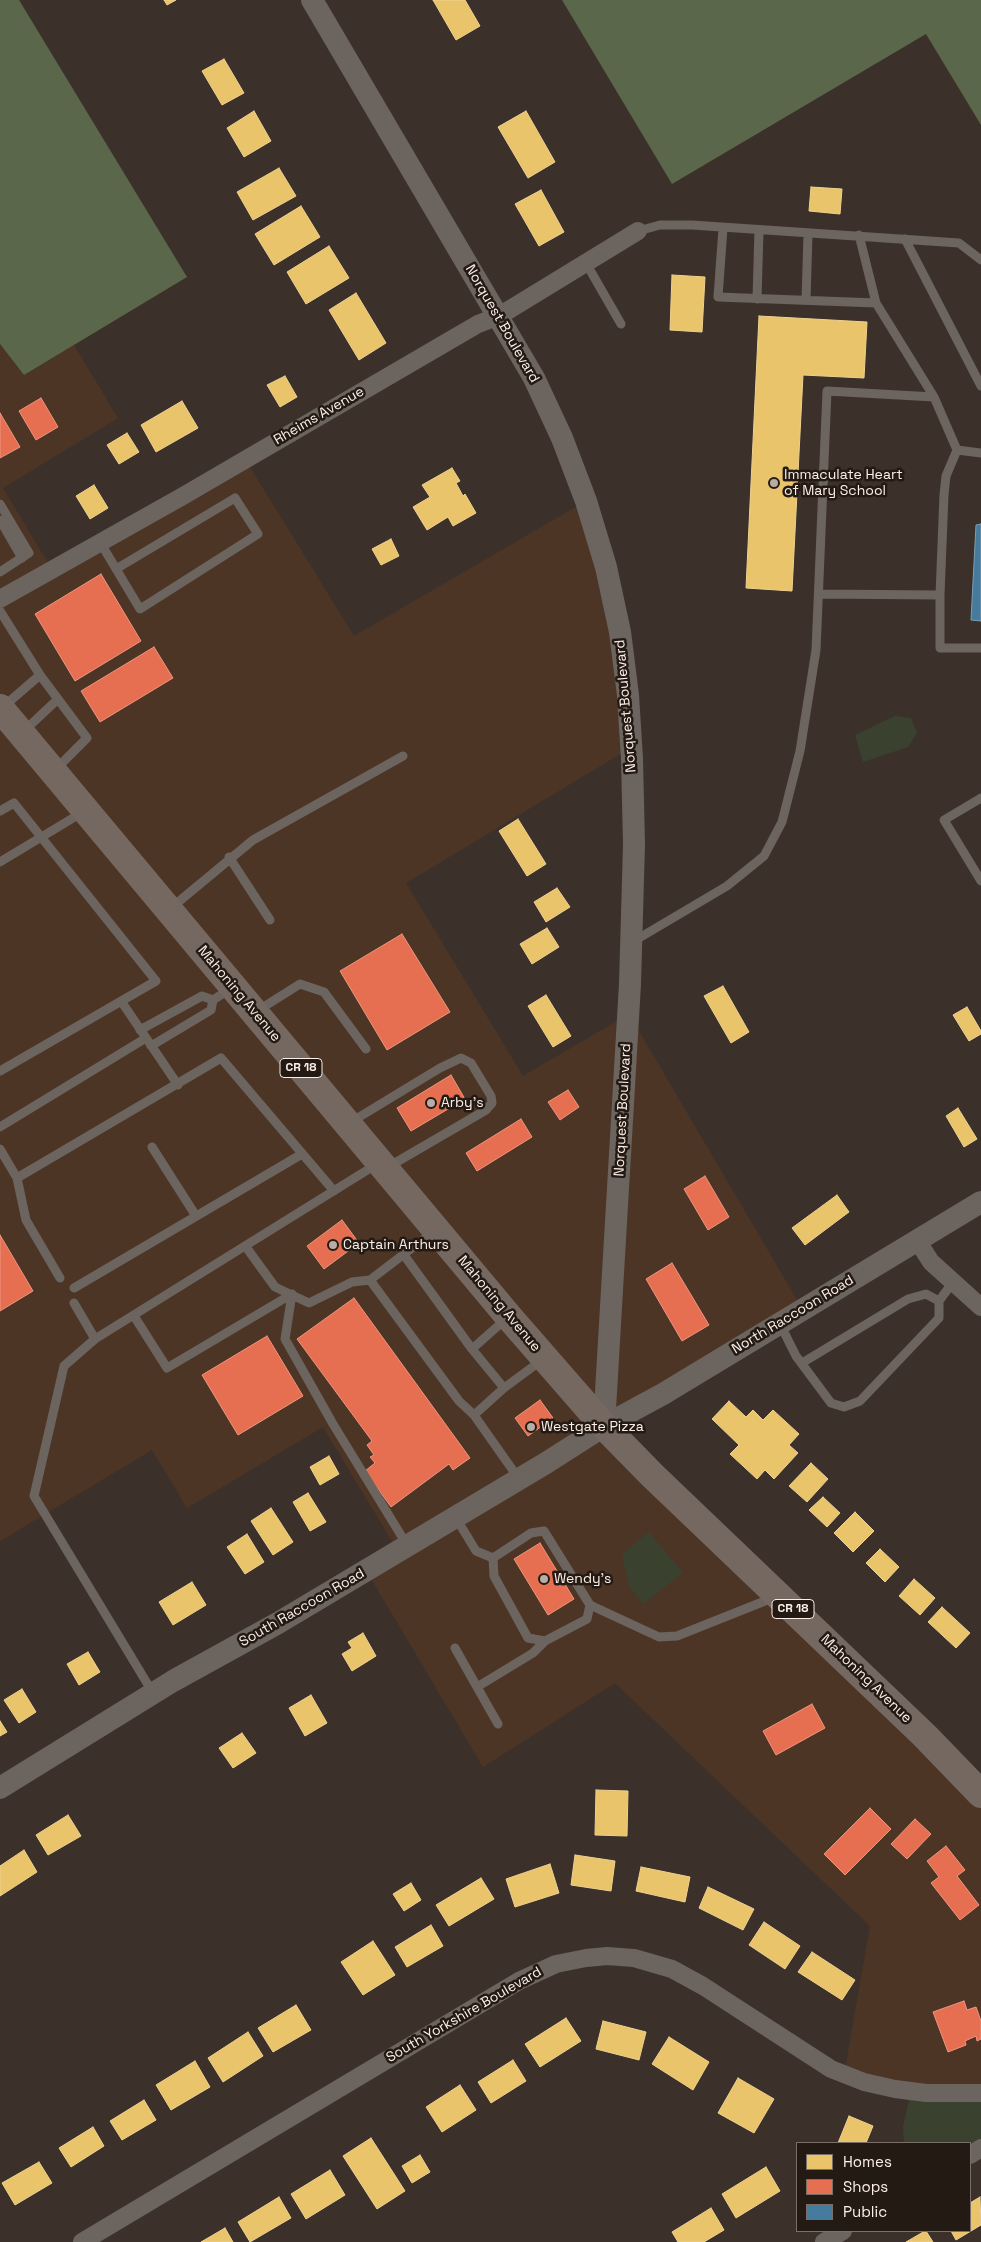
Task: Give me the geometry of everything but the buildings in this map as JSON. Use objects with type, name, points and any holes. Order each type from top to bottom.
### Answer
[{"type":"main road","name":"Mahoning Avenue","points":[[0,708],[169,910],[223,994],[255,1013],[544,1358],[604,1426],[925,1736],[981,1794]]},
{"type":"street","name":"Norquest Boulevard","points":[[312,0],[534,378],[562,438],[589,510],[606,568],[620,632],[628,695],[634,844],[631,943],[604,1426]]},
{"type":"street","name":"Rheims Avenue","points":[[0,599],[183,496],[478,324],[499,316],[638,231]]},
{"type":"street","name":"North Raccoon Road","points":[[604,1426],[663,1394],[981,1202]]},
{"type":"street","points":[[917,1240],[931,1262],[981,1308]]},
{"type":"street","name":"South Raccoon Road","points":[[0,1788],[154,1693],[278,1623],[408,1546],[604,1426]]},
{"type":"street","name":"South Yorkshire Boulevard","points":[[82,2242],[519,1981],[556,1964],[586,1958],[607,1956],[634,1958],[672,1969],[703,1986],[831,2069],[864,2082],[926,2093],[981,2093]]},
{"type":"street","points":[[824,2242],[841,2232]]},
{"type":"lane","points":[[638,231],[660,225],[808,232],[959,243],[981,260]]},
{"type":"lane","points":[[723,228],[718,297],[876,303]]},
{"type":"lane","points":[[757,299],[759,230]]},
{"type":"lane","points":[[806,300],[808,232]]},
{"type":"lane","points":[[859,236],[876,303],[934,397],[956,450],[946,476],[944,495],[940,648],[981,648]]},
{"type":"lane","points":[[905,239],[981,386]]},
{"type":"lane","points":[[586,263],[621,324]]},
{"type":"lane","points":[[631,943],[727,886],[764,856],[782,822],[800,751],[816,650],[826,391],[934,397]]},
{"type":"lane","points":[[956,450],[981,453]]},
{"type":"lane","points":[[100,542],[116,569],[140,609],[258,534],[236,498],[116,569]]},
{"type":"lane","points":[[0,504],[29,553],[0,572]]},
{"type":"lane","points":[[0,520],[22,558]]},
{"type":"lane","points":[[819,594],[940,595]]},
{"type":"lane","points":[[0,611],[40,675],[87,738],[53,772]]},
{"type":"lane","points":[[0,708],[40,675]]},
{"type":"lane","points":[[22,733],[58,699]]},
{"type":"lane","points":[[169,910],[229,857],[253,840],[403,756]]},
{"type":"lane","points":[[981,798],[944,820],[981,881]]},
{"type":"lane","points":[[0,810],[14,802],[156,981],[0,1072]]},
{"type":"lane","points":[[0,862],[86,810]]},
{"type":"lane","points":[[229,857],[270,920]]},
{"type":"lane","points":[[255,1013],[300,984],[324,992],[366,1049]]},
{"type":"lane","points":[[0,1128],[146,1038],[202,996],[223,994]]},
{"type":"lane","points":[[146,1038],[211,1010],[223,994]]},
{"type":"lane","points":[[121,1001],[178,1085]]},
{"type":"lane","points":[[17,1178],[178,1085],[220,1058],[334,1191]]},
{"type":"lane","points":[[154,1693],[34,1496],[64,1366],[95,1339],[334,1191],[486,1110],[492,1103],[491,1096],[471,1063],[461,1058],[440,1068],[348,1124]]},
{"type":"lane","points":[[152,1147],[196,1216]]},
{"type":"lane","points":[[0,1149],[17,1178],[26,1220],[60,1278]]},
{"type":"lane","points":[[74,1288],[302,1154]]},
{"type":"lane","points":[[246,1247],[275,1287],[310,1303],[352,1282],[370,1280],[436,1229]]},
{"type":"lane","points":[[404,1255],[472,1349],[504,1388]]},
{"type":"lane","points":[[370,1280],[459,1401],[474,1416],[519,1479]]},
{"type":"lane","points":[[780,1323],[802,1363],[831,1403],[844,1407],[860,1401],[939,1318],[939,1301],[953,1282]]},
{"type":"lane","points":[[134,1316],[167,1368],[292,1294]]},
{"type":"lane","points":[[292,1294],[285,1340],[333,1424],[408,1546]]},
{"type":"lane","points":[[802,1363],[908,1299],[926,1294],[939,1301]]},
{"type":"lane","points":[[74,1303],[95,1339]]},
{"type":"lane","points":[[472,1349],[509,1316]]},
{"type":"lane","points":[[474,1416],[504,1388],[544,1358]]},
{"type":"lane","points":[[456,1517],[476,1551],[493,1558]]},
{"type":"lane","points":[[493,1558],[531,1534],[544,1531],[590,1605],[659,1637],[677,1636],[778,1596]]},
{"type":"lane","points":[[493,1558],[494,1576],[528,1638],[545,1641]]},
{"type":"lane","points":[[477,1687],[533,1653],[545,1641],[587,1619],[590,1605]]},
{"type":"lane","points":[[454,1648],[498,1724]]},
{"type":"shaded area","points":[[0,344],[24,375],[74,345],[118,418],[3,488],[52,570],[245,459],[354,636],[586,501],[632,747],[406,883],[523,1076],[629,1014],[803,1310],[604,1425],[981,1794],[981,2093],[844,2075],[870,1926],[615,1683],[483,1767],[366,1570],[398,1551],[323,1427],[187,1508],[152,1450],[0,1541]]},
{"type":"green space","points":[[0,0],[19,0],[187,277],[24,375],[0,344]]},
{"type":"green space","points":[[562,0],[981,0],[981,125],[926,34],[672,184]]},
{"type":"green space","points":[[895,716],[911,718],[917,733],[908,747],[863,762],[855,735]]},
{"type":"green space","points":[[649,1532],[683,1573],[643,1604],[629,1586],[622,1554]]},
{"type":"green space","points":[[911,2091],[981,2093],[981,2148],[971,2154],[971,2142],[904,2142],[903,2126]]},
{"type":"place","name":"Immaculate Heart of Mary School","points":[[774,483]]},
{"type":"place","name":"Arby's","points":[[431,1103]]},
{"type":"place","name":"Captain Arthurs","points":[[333,1245]]},
{"type":"place","name":"Westgate Pizza","points":[[531,1427]]},
{"type":"place","name":"Wendy's","points":[[544,1579]]}]
